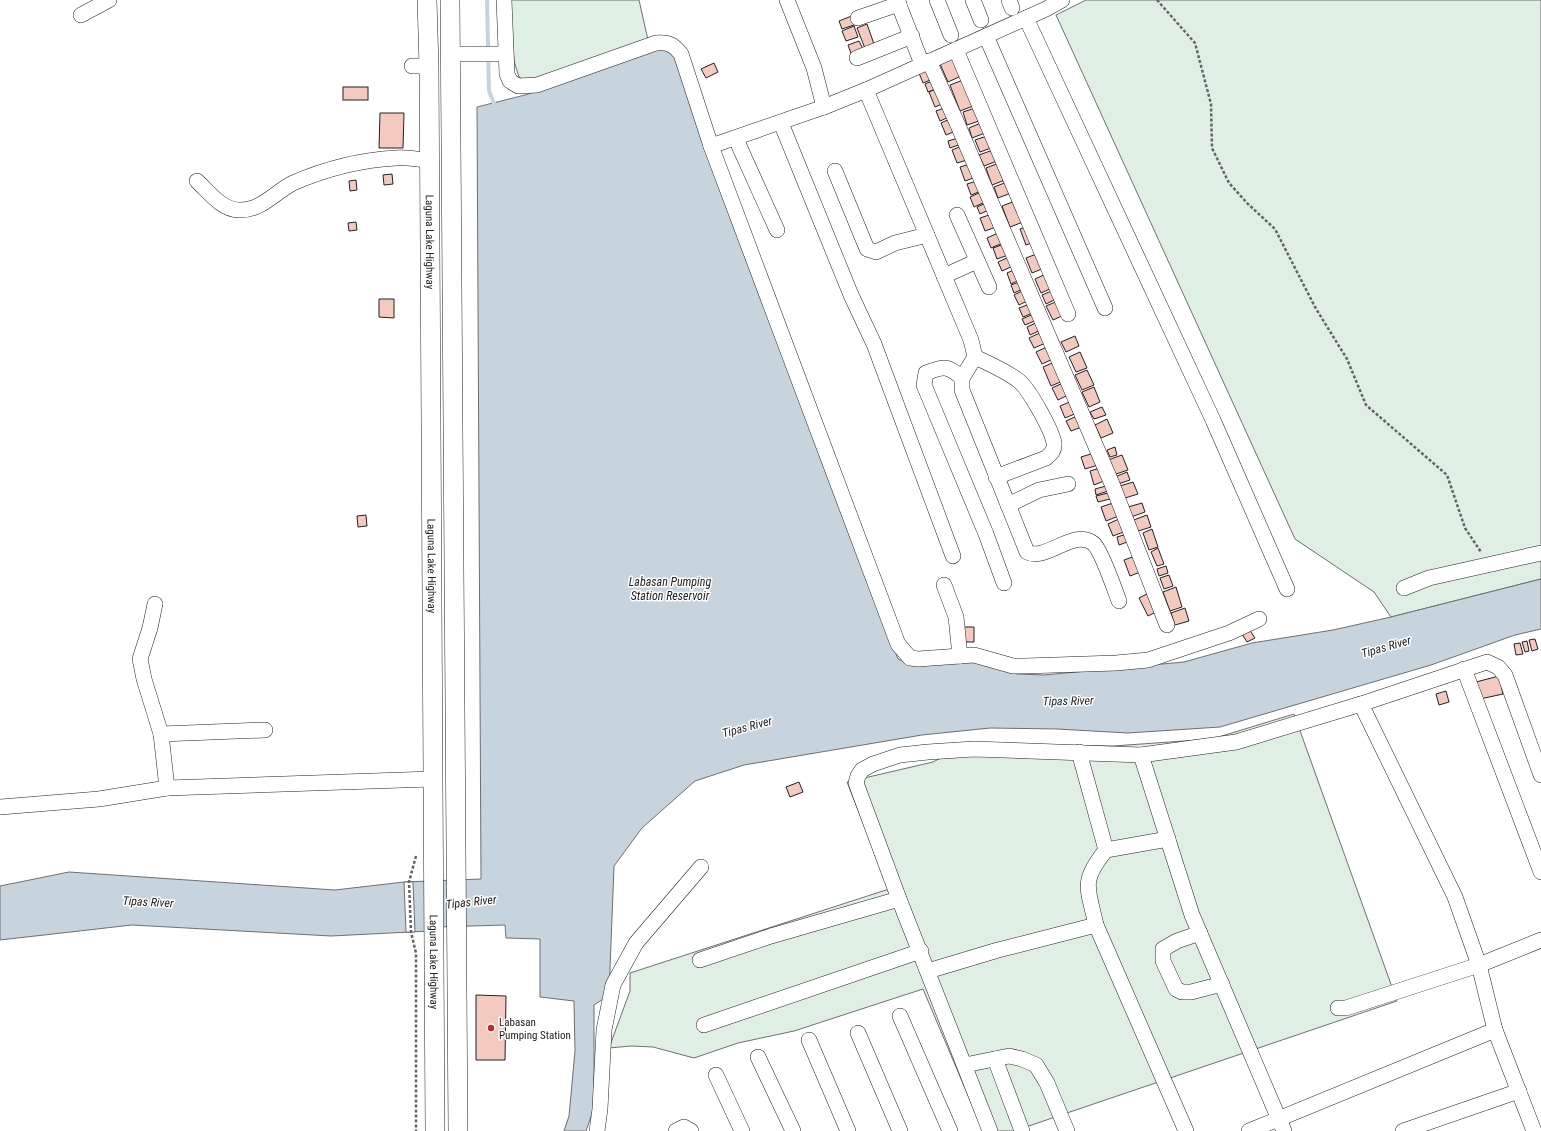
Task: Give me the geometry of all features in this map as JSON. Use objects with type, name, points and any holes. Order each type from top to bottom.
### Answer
[{"type":"main road","name":"Laguna Lake Highway","points":[[427,0],[421,66],[430,160],[432,874],[435,1131]]},
{"type":"main road","name":"Laguna Lake Highway","points":[[450,0],[456,54],[452,312],[458,1131]]},
{"type":"main road","points":[[430,312],[452,312]]},
{"type":"street","points":[[81,15],[108,0]]},
{"type":"street","points":[[504,0],[499,54],[510,81],[518,86],[528,87],[666,42],[675,46],[681,54],[711,146],[898,644],[910,658],[974,655],[1013,666],[1116,663],[1148,660],[1229,633],[1259,619]]},
{"type":"street","points":[[787,0],[814,68],[824,107]]},
{"type":"street","points":[[937,0],[951,35]]},
{"type":"street","points":[[973,0],[981,20]]},
{"type":"street","points":[[711,146],[736,139],[866,90],[1046,9],[1062,0]]},
{"type":"street","points":[[858,18],[898,2],[925,63],[957,123],[1112,484],[1167,625]]},
{"type":"street","points":[[1026,18],[1213,420],[1287,590]]},
{"type":"street","points":[[857,58],[912,36]]},
{"type":"street","points":[[986,36],[1105,308]]},
{"type":"street","points":[[956,50],[1068,314]]},
{"type":"street","points":[[456,54],[499,54]]},
{"type":"street","points":[[866,90],[971,340],[976,357],[1012,375],[1021,382],[1027,389],[1046,421],[1054,442],[1052,453],[1046,458],[996,477]]},
{"type":"street","points":[[780,123],[851,295],[874,344],[953,556]]},
{"type":"street","points":[[736,139],[777,230]]},
{"type":"street","points":[[197,182],[220,202],[230,208],[240,210],[262,205],[292,184],[337,167],[398,158],[430,160]]},
{"type":"street","points":[[835,171],[867,249],[876,252],[895,243],[927,235]]},
{"type":"street","points":[[957,215],[989,287]]},
{"type":"street","points":[[944,276],[977,261]]},
{"type":"street","points":[[976,357],[962,378],[962,390],[1027,552],[1036,555],[1065,543],[1082,540],[1095,545],[1119,601]]},
{"type":"street","points":[[962,378],[949,368],[944,367],[926,373],[924,385],[986,534],[1004,583]]},
{"type":"street","points":[[1008,505],[1039,490],[1068,484]]},
{"type":"street","points":[[1404,588],[1428,578],[1541,553]]},
{"type":"street","points":[[944,585],[956,617],[960,656]]},
{"type":"street","points":[[155,604],[150,628],[140,659],[144,679],[161,734],[167,788]]},
{"type":"street","points":[[990,1131],[899,899],[856,783],[862,770],[873,764],[900,755],[928,752],[974,749],[1141,755],[1236,742],[1361,704],[1487,662],[1498,667],[1505,675],[1541,775]]},
{"type":"street","points":[[1464,669],[1541,872]]},
{"type":"street","points":[[1361,704],[1455,897],[1479,965],[1494,1030],[1534,1131]]},
{"type":"street","points":[[161,734],[265,730]]},
{"type":"street","points":[[1079,752],[1106,850]]},
{"type":"street","points":[[1141,755],[1200,933],[1282,1125]]},
{"type":"street","points":[[0,807],[99,799],[167,788],[432,779]]},
{"type":"street","points":[[1168,839],[1106,850],[1093,867],[1088,885],[1096,925],[1186,1131]]},
{"type":"street","points":[[597,1131],[600,1109],[604,1030],[613,985],[636,943],[701,867]]},
{"type":"street","points":[[700,960],[771,936],[899,899]]},
{"type":"street","points":[[928,971],[998,950],[1096,925]]},
{"type":"street","points":[[1200,933],[1177,941],[1163,949],[1163,961],[1176,989],[1182,992],[1191,992],[1222,984]]},
{"type":"street","points":[[1338,1008],[1346,1008],[1479,965],[1541,940]]},
{"type":"street","points":[[704,1025],[920,951]]},
{"type":"street","points":[[900,1016],[950,1131]]},
{"type":"street","points":[[1249,1131],[1282,1125],[1494,1030]]},
{"type":"street","points":[[858,1033],[900,1131]]},
{"type":"street","points":[[809,1040],[848,1131]]},
{"type":"street","points":[[965,1065],[1009,1056],[1022,1059],[1036,1065],[1047,1083],[1067,1131]]},
{"type":"street","points":[[758,1058],[793,1131]]},
{"type":"street","points":[[995,1059],[1022,1131]]},
{"type":"street","points":[[716,1075],[742,1131]]},
{"type":"street","points":[[1403,1131],[1519,1091]]},
{"type":"path","points":[[1157,0],[1195,43],[1210,104],[1212,148],[1229,183],[1248,204],[1275,228],[1315,307],[1347,359],[1366,405],[1447,475],[1465,528],[1489,564]]},
{"type":"path","name":"Laguna Lake Highway","points":[[409,882],[410,932],[416,953],[416,1131]]},
{"type":"green space","points":[[510,0],[639,0],[648,40],[526,81],[519,77],[514,61]]},
{"type":"green space","points":[[1086,0],[1541,0],[1541,579],[1391,617],[1374,592],[1295,539],[1056,15]]},
{"type":"green space","points":[[1294,714],[1397,1001],[1014,1131],[983,1131],[923,989],[794,1031],[738,1043],[694,1058],[653,1047],[631,1046],[609,1048],[630,991],[630,973],[889,889],[847,782],[933,762],[966,745],[1113,746],[1212,739]]},
{"type":"water","name":"Labasan Pumping Station Reservoir","points":[[664,49],[673,52],[898,659],[909,664],[983,662],[1017,674],[1044,675],[1184,662],[1252,643],[1333,630],[1541,579],[1541,629],[1515,635],[1431,665],[1220,727],[1128,733],[1057,729],[990,728],[922,735],[744,765],[695,781],[642,828],[614,866],[609,995],[594,1005],[594,1108],[586,1131],[564,1131],[569,1116],[575,1051],[574,1001],[540,997],[540,939],[506,938],[505,925],[437,927],[430,931],[331,936],[132,925],[0,940],[0,886],[69,872],[335,890],[404,882],[481,879],[477,107],[525,95],[655,50]]},
{"type":"pier","points":[[404,882],[413,882],[415,932],[406,932]]},
{"type":"building","points":[[854,15],[857,24],[842,29],[839,21]]},
{"type":"building","points":[[867,24],[875,47],[866,51],[857,28]]},
{"type":"building","points":[[854,26],[858,37],[846,41],[842,31]]},
{"type":"building","points":[[859,41],[864,51],[852,56],[848,45]]},
{"type":"building","points":[[954,58],[961,76],[948,82],[940,64]]},
{"type":"building","points":[[714,63],[718,72],[706,78],[701,69]]},
{"type":"building","points":[[930,68],[935,78],[923,83],[919,73]]},
{"type":"building","points":[[934,80],[938,88],[928,92],[925,84]]},
{"type":"building","points":[[963,80],[973,106],[960,111],[950,85]]},
{"type":"building","points":[[343,87],[368,87],[368,100],[343,100]]},
{"type":"building","points":[[938,88],[944,103],[935,107],[929,92]]},
{"type":"building","points":[[947,107],[951,116],[940,121],[936,111]]},
{"type":"building","points":[[975,108],[979,121],[967,125],[963,112]]},
{"type":"building","points":[[380,113],[404,113],[403,148],[379,148]]},
{"type":"building","points":[[952,118],[958,130],[946,135],[941,123]]},
{"type":"building","points":[[981,123],[985,133],[972,138],[969,128]]},
{"type":"building","points":[[987,136],[991,148],[980,152],[975,140]]},
{"type":"building","points":[[958,138],[961,144],[950,148],[948,141]]},
{"type":"building","points":[[962,146],[967,160],[957,163],[952,150]]},
{"type":"building","points":[[993,150],[997,161],[984,166],[979,155]]},
{"type":"building","points":[[999,163],[1005,180],[992,185],[986,168]]},
{"type":"building","points":[[970,164],[976,177],[965,181],[960,167]]},
{"type":"building","points":[[392,174],[393,184],[384,185],[383,175]]},
{"type":"building","points":[[356,180],[357,190],[350,191],[349,181]]},
{"type":"building","points":[[977,181],[981,191],[971,195],[967,184]]},
{"type":"building","points":[[1007,182],[1011,193],[998,198],[994,187]]},
{"type":"building","points":[[981,192],[985,202],[974,207],[970,197]]},
{"type":"building","points":[[1015,201],[1023,222],[1010,227],[1002,206]]},
{"type":"building","points":[[986,203],[989,210],[980,214],[977,207]]},
{"type":"building","points":[[992,214],[996,227],[985,231],[980,218]]},
{"type":"building","points":[[356,222],[357,230],[349,231],[348,223]]},
{"type":"building","points":[[1028,226],[1034,242],[1026,245],[1020,229]]},
{"type":"building","points":[[1000,232],[1005,242],[991,248],[987,238]]},
{"type":"building","points":[[1004,244],[1008,255],[997,259],[993,248]]},
{"type":"building","points":[[1039,253],[1044,268],[1032,273],[1026,258]]},
{"type":"building","points":[[1011,256],[1015,265],[1002,271],[998,262]]},
{"type":"building","points":[[1016,269],[1021,279],[1011,284],[1007,273]]},
{"type":"building","points":[[1048,273],[1054,287],[1041,293],[1035,279]]},
{"type":"building","points":[[1022,281],[1025,288],[1014,293],[1011,285]]},
{"type":"building","points":[[1026,289],[1031,299],[1019,305],[1014,295]]},
{"type":"building","points":[[1054,290],[1058,298],[1046,304],[1042,295]]},
{"type":"building","points":[[379,299],[394,299],[394,318],[379,317]]},
{"type":"building","points":[[1058,301],[1064,315],[1053,320],[1046,306]]},
{"type":"building","points":[[1032,303],[1035,312],[1023,317],[1019,308]]},
{"type":"building","points":[[1036,313],[1039,319],[1025,325],[1022,319]]},
{"type":"building","points":[[1038,322],[1041,330],[1030,335],[1027,327]]},
{"type":"building","points":[[1044,331],[1048,342],[1034,348],[1029,338]]},
{"type":"building","points":[[1075,336],[1079,346],[1066,352],[1061,342]]},
{"type":"building","points":[[1049,346],[1055,358],[1042,364],[1036,352]]},
{"type":"building","points":[[1080,352],[1087,368],[1076,372],[1069,357]]},
{"type":"building","points":[[1057,361],[1065,380],[1051,386],[1043,367]]},
{"type":"building","points":[[1087,370],[1094,385],[1082,390],[1075,375]]},
{"type":"building","points":[[1065,382],[1070,394],[1058,400],[1052,388]]},
{"type":"building","points":[[1094,387],[1100,402],[1089,407],[1082,392]]},
{"type":"building","points":[[1072,401],[1077,413],[1065,418],[1060,406]]},
{"type":"building","points":[[1102,407],[1106,415],[1094,419],[1090,412]]},
{"type":"building","points":[[1079,415],[1084,426],[1071,431],[1066,421]]},
{"type":"building","points":[[1107,419],[1113,433],[1101,438],[1095,425]]},
{"type":"building","points":[[1115,447],[1117,455],[1110,457],[1107,450]]},
{"type":"building","points":[[1094,453],[1098,465],[1085,469],[1081,457]]},
{"type":"building","points":[[1122,455],[1128,470],[1113,475],[1108,460]]},
{"type":"building","points":[[1100,468],[1104,481],[1094,485],[1090,471]]},
{"type":"building","points":[[1127,472],[1130,480],[1118,484],[1115,477]]},
{"type":"building","points":[[1133,482],[1138,494],[1125,498],[1120,486]]},
{"type":"building","points":[[1106,486],[1108,491],[1096,495],[1095,489]]},
{"type":"building","points":[[1108,493],[1110,499],[1098,502],[1096,496]]},
{"type":"building","points":[[1116,502],[1121,515],[1106,521],[1101,507]]},
{"type":"building","points":[[1142,503],[1145,512],[1131,517],[1128,507]]},
{"type":"building","points":[[366,515],[367,526],[358,527],[357,516]]},
{"type":"building","points":[[1147,515],[1151,527],[1135,532],[1131,521]]},
{"type":"building","points":[[1121,518],[1126,531],[1113,536],[1108,524]]},
{"type":"building","points":[[1152,529],[1158,547],[1149,550],[1143,533]]},
{"type":"building","points":[[1127,534],[1130,541],[1119,545],[1117,537]]},
{"type":"building","points":[[1158,548],[1164,564],[1157,566],[1151,552]]},
{"type":"building","points":[[1138,555],[1143,571],[1130,576],[1124,560]]},
{"type":"building","points":[[1166,566],[1168,573],[1159,576],[1157,569]]},
{"type":"building","points":[[1169,575],[1173,586],[1164,589],[1160,578]]},
{"type":"building","points":[[1176,587],[1182,607],[1170,611],[1163,592]]},
{"type":"building","points":[[1151,592],[1160,610],[1148,616],[1139,598]]},
{"type":"building","points":[[1185,608],[1189,621],[1175,625],[1171,613]]},
{"type":"building","points":[[964,627],[974,627],[974,642],[965,642]]},
{"type":"building","points":[[1249,629],[1255,638],[1247,642],[1242,634]]},
{"type":"building","points":[[1535,639],[1538,649],[1532,651],[1529,640]]},
{"type":"building","points":[[1527,641],[1529,651],[1525,652],[1522,642]]},
{"type":"building","points":[[1520,643],[1523,654],[1516,655],[1514,644]]},
{"type":"building","points":[[1499,676],[1503,694],[1480,699],[1476,682]]},
{"type":"building","points":[[1446,691],[1449,702],[1439,705],[1436,694]]},
{"type":"building","points":[[799,782],[803,792],[790,797],[786,787]]},
{"type":"building","name":"Labasan Pumping Station","points":[[476,995],[506,996],[505,1060],[476,1060]]},
{"type":"waterway","points":[[487,0],[489,91],[495,106]]},
{"type":"place","name":"Labasan Pumping Station","points":[[491,1028]]},
{"type":"water label","name":"Tipas River","points":[[1386,647]]},
{"type":"water label","name":"Tipas River","points":[[1068,701]]},
{"type":"water label","name":"Tipas River","points":[[747,727]]},
{"type":"water label","name":"Tipas River","points":[[148,902]]},
{"type":"water label","name":"Tipas River","points":[[471,902]]}]
